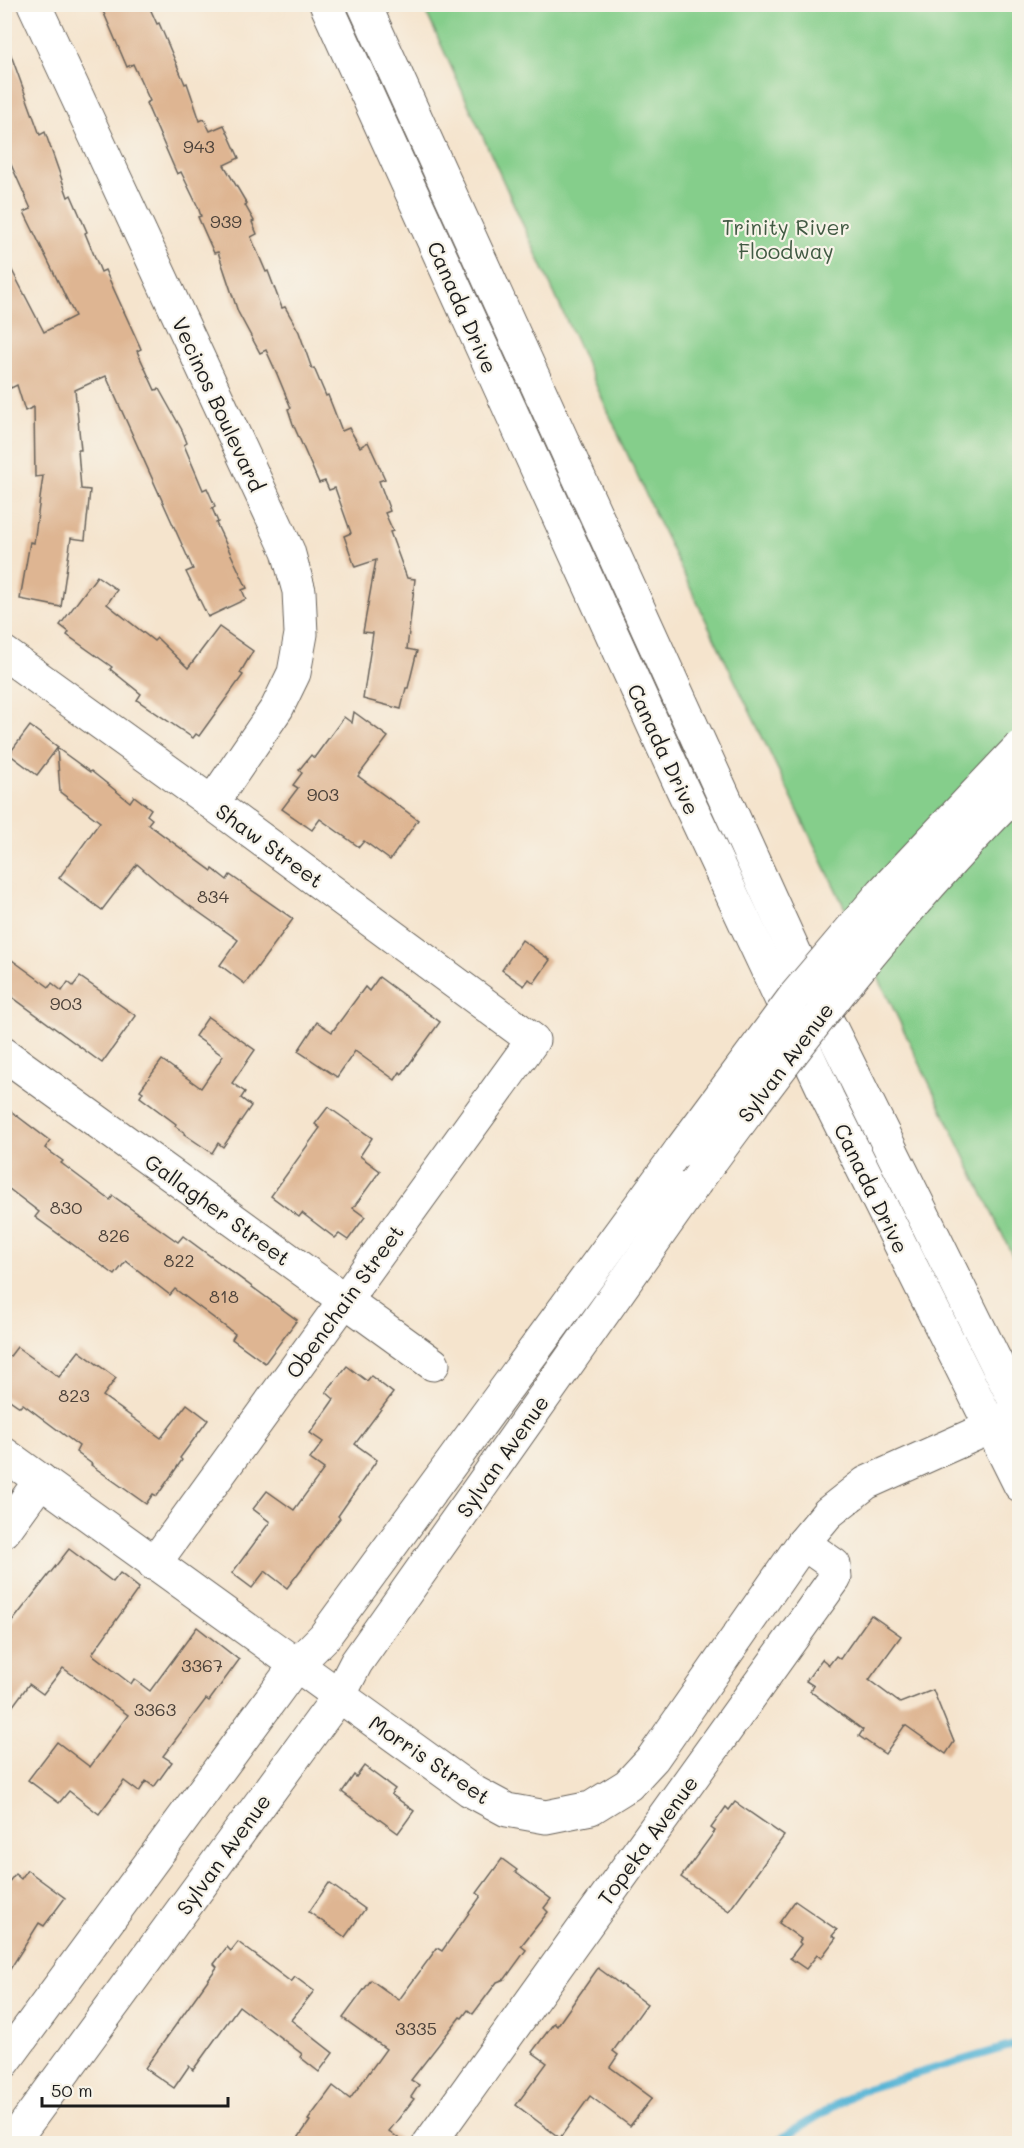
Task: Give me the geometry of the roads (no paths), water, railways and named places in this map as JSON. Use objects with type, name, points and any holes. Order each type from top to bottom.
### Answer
[{"type":"street","name":"Vecinos Boulevard","points":[[34,4],[288,551],[299,591],[301,634],[294,673],[277,708],[212,803]]},
{"type":"street","name":"Canada Drive","points":[[326,4],[681,786],[828,1099],[1010,1418]]},
{"type":"street","name":"Canada Drive","points":[[364,4],[713,775],[1010,1418],[1020,1485]]},
{"type":"street","name":"Shaw Street","points":[[4,653],[533,1040]]},
{"type":"street","name":"Sylvan Avenue","points":[[4,2062],[296,1665],[324,1637],[795,996],[883,892],[1020,747]]},
{"type":"street","points":[[681,786],[713,775]]},
{"type":"street","name":"Sylvan Avenue","points":[[10,2144],[339,1696],[356,1663],[756,1099],[836,995],[937,876],[1020,789]]},
{"type":"street","name":"Obenchain Street","points":[[154,1564],[533,1040]]},
{"type":"street","name":"Gallagher Street","points":[[4,1053],[433,1364]]},
{"type":"street","name":"Morris Street","points":[[4,1454],[470,1790],[507,1810],[546,1817],[591,1808],[628,1785],[653,1758],[803,1543],[828,1513],[866,1483],[1010,1418]]},
{"type":"street","points":[[4,1531],[41,1480]]},
{"type":"street","name":"Topeka Avenue","points":[[429,2144],[835,1578],[834,1565],[803,1543]]},
{"type":"waterway","points":[[772,2144],[859,2091],[1020,2043]]},
{"type":"park label","name":"Trinity River Floodway","points":[[786,238]]}]
